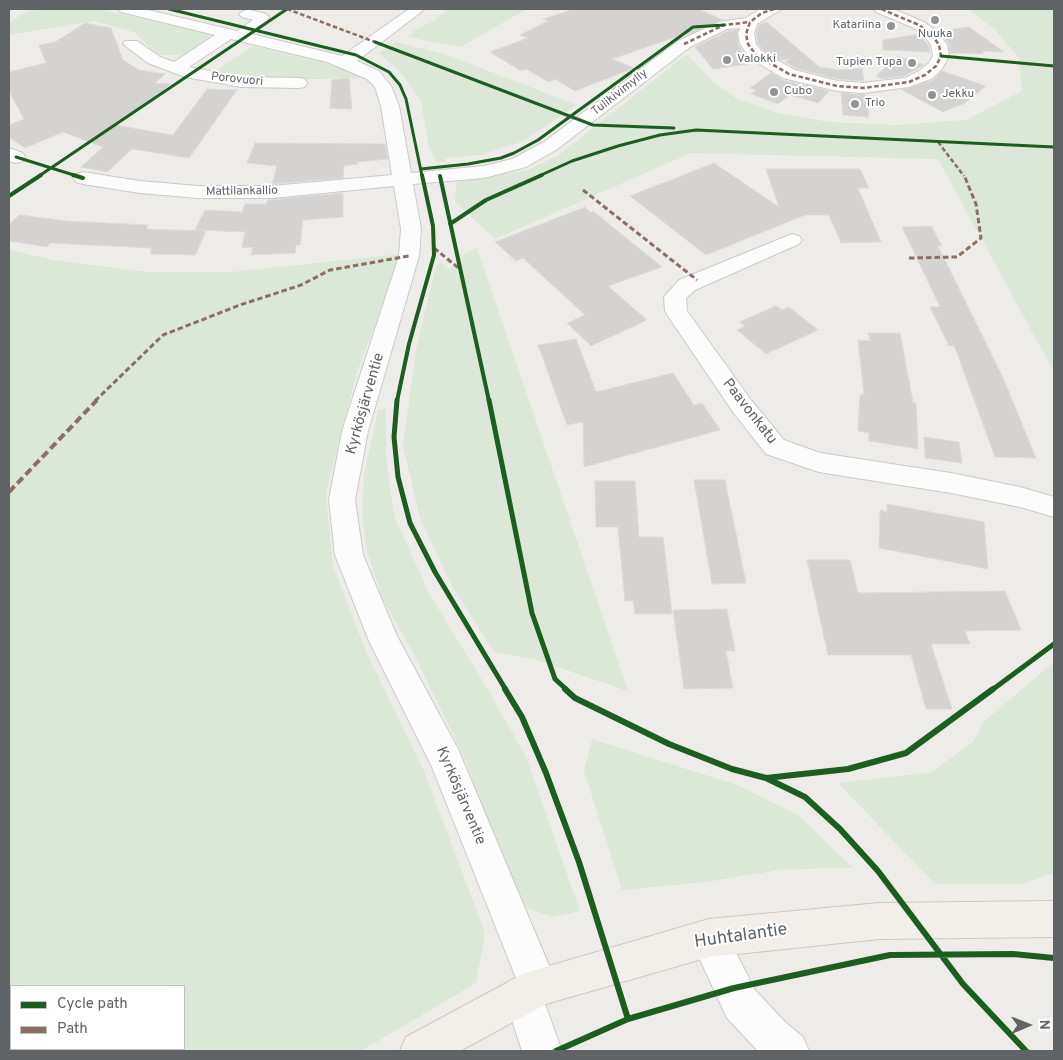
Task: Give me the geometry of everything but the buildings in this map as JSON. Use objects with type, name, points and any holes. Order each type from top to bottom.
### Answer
[{"type":"main road","name":"Huhtalantie","points":[[420,1051],[531,991],[709,938],[879,921],[1054,919]]},
{"type":"street","name":"Kyrkösjärventie","points":[[126,9],[238,27],[345,62],[372,75],[383,86],[390,106],[401,180],[411,229],[409,256],[353,439],[342,500],[349,555],[384,641],[446,760],[531,991],[542,1051]]},
{"type":"street","name":"Tulikivimylly","points":[[401,180],[484,172],[520,163],[550,146],[684,44],[724,25],[750,22],[762,13],[774,9]]},
{"type":"street","points":[[750,22],[746,34],[748,44],[756,55],[770,65],[789,74],[812,81],[837,86],[871,87],[909,82],[925,75],[936,66],[940,56],[939,45],[932,34],[919,25],[881,9]]},
{"type":"street","points":[[345,62],[414,10]]},
{"type":"street","name":"Porovuori","points":[[176,68],[238,27]]},
{"type":"street","name":"Porovuori","points":[[132,44],[154,60],[215,79],[241,82],[299,83]]},
{"type":"street","name":"Mattilankallio","points":[[82,178],[140,187],[198,192],[272,192],[401,180]]},
{"type":"street","name":"Paavonkatu","points":[[792,240],[686,285],[674,297],[676,311],[742,406],[775,447],[819,462],[1020,496],[1054,507]]},
{"type":"street","points":[[709,938],[741,1004],[771,1036],[789,1051]]},
{"type":"green space","points":[[43,9],[100,9],[209,34],[211,40],[199,49],[180,55],[157,55],[134,32],[93,21],[9,35],[9,23],[26,12]]},
{"type":"green space","points":[[448,9],[527,9],[460,47],[408,37],[416,29],[434,21]]},
{"type":"green space","points":[[968,9],[1054,9],[1054,372],[938,159],[691,153],[495,239],[455,202],[457,182],[527,170],[559,155],[687,54],[714,83],[736,98],[778,113],[829,122],[895,125],[966,120],[1022,91],[1019,59],[995,29]]},
{"type":"green space","points":[[396,42],[447,55],[577,105],[524,141],[480,155],[446,158],[447,162],[437,162],[429,148],[421,101],[401,73],[379,53]]},
{"type":"green space","points":[[252,46],[321,62],[356,73],[364,78],[262,80],[213,73]]},
{"type":"green space","points":[[477,248],[628,691],[534,659],[494,652],[452,586],[420,518],[403,446],[416,350],[436,266],[441,262],[449,270],[466,252]]},
{"type":"green space","points":[[9,250],[54,260],[148,272],[231,272],[402,254],[357,372],[326,492],[333,566],[367,654],[424,771],[485,933],[476,983],[361,1051],[9,1051]]},
{"type":"green space","points":[[386,409],[386,456],[394,516],[430,595],[526,757],[580,911],[553,917],[527,908],[507,877],[465,759],[413,653],[383,599],[367,552],[362,515],[364,474],[378,410]]},
{"type":"green space","points":[[1054,662],[1054,873],[1023,884],[935,884],[838,783],[932,772],[974,741],[983,722]]},
{"type":"green space","points":[[592,739],[737,785],[798,815],[853,868],[786,869],[706,882],[622,890],[584,771]]},
{"type":"marked path","points":[[287,9],[375,42]]},
{"type":"marked path","points":[[774,9],[762,13],[750,22],[746,34],[748,44],[756,55],[770,65],[789,74],[837,86],[863,88],[909,82],[925,75],[936,66],[941,56],[939,45],[932,35],[919,25],[881,9]]},
{"type":"marked path","points":[[684,44],[724,25],[750,22]]},
{"type":"marked path","points":[[909,258],[957,257],[981,238],[976,204],[964,175],[947,156],[938,142]]},
{"type":"marked path","points":[[583,190],[697,280]]},
{"type":"marked path","points":[[434,248],[461,270]]},
{"type":"marked path","points":[[9,492],[123,372],[163,335],[240,305],[301,285],[330,270],[409,256]]},
{"type":"cycle path","points":[[169,9],[356,55],[373,62],[389,72],[400,85],[406,99],[433,226],[434,255],[409,344],[397,398],[394,437],[398,477],[410,523],[435,572],[522,717],[546,773],[579,862],[628,1019]]},
{"type":"cycle path","points":[[9,196],[287,9]]},
{"type":"cycle path","points":[[421,169],[468,164],[501,158],[514,153],[538,140],[693,27],[724,25]]},
{"type":"cycle path","points":[[375,42],[593,125],[674,128]]},
{"type":"cycle path","points":[[941,56],[1054,66]]},
{"type":"cycle path","points":[[450,224],[486,200],[572,161],[660,135],[696,130],[1054,147]]},
{"type":"cycle path","points":[[16,157],[83,178]]},
{"type":"cycle path","points":[[440,176],[469,304],[532,613],[555,679],[575,698],[669,744],[732,769],[766,778],[805,797],[840,829],[878,871],[963,984],[1026,1051]]},
{"type":"cycle path","points":[[766,778],[848,769],[906,753],[1054,644]]},
{"type":"cycle path","points":[[556,1051],[628,1019],[734,988],[890,955],[1013,954],[1054,958]]},
{"type":"place","name":"Nuuka","points":[[935,20]]},
{"type":"place","name":"Katariina","points":[[891,26]]},
{"type":"place","name":"Valokki","points":[[727,60]]},
{"type":"place","name":"Tupien Tupa","points":[[912,63]]},
{"type":"place","name":"Cubo","points":[[774,92]]},
{"type":"place","name":"Jekku","points":[[932,95]]},
{"type":"place","name":"Trio","points":[[855,104]]}]
